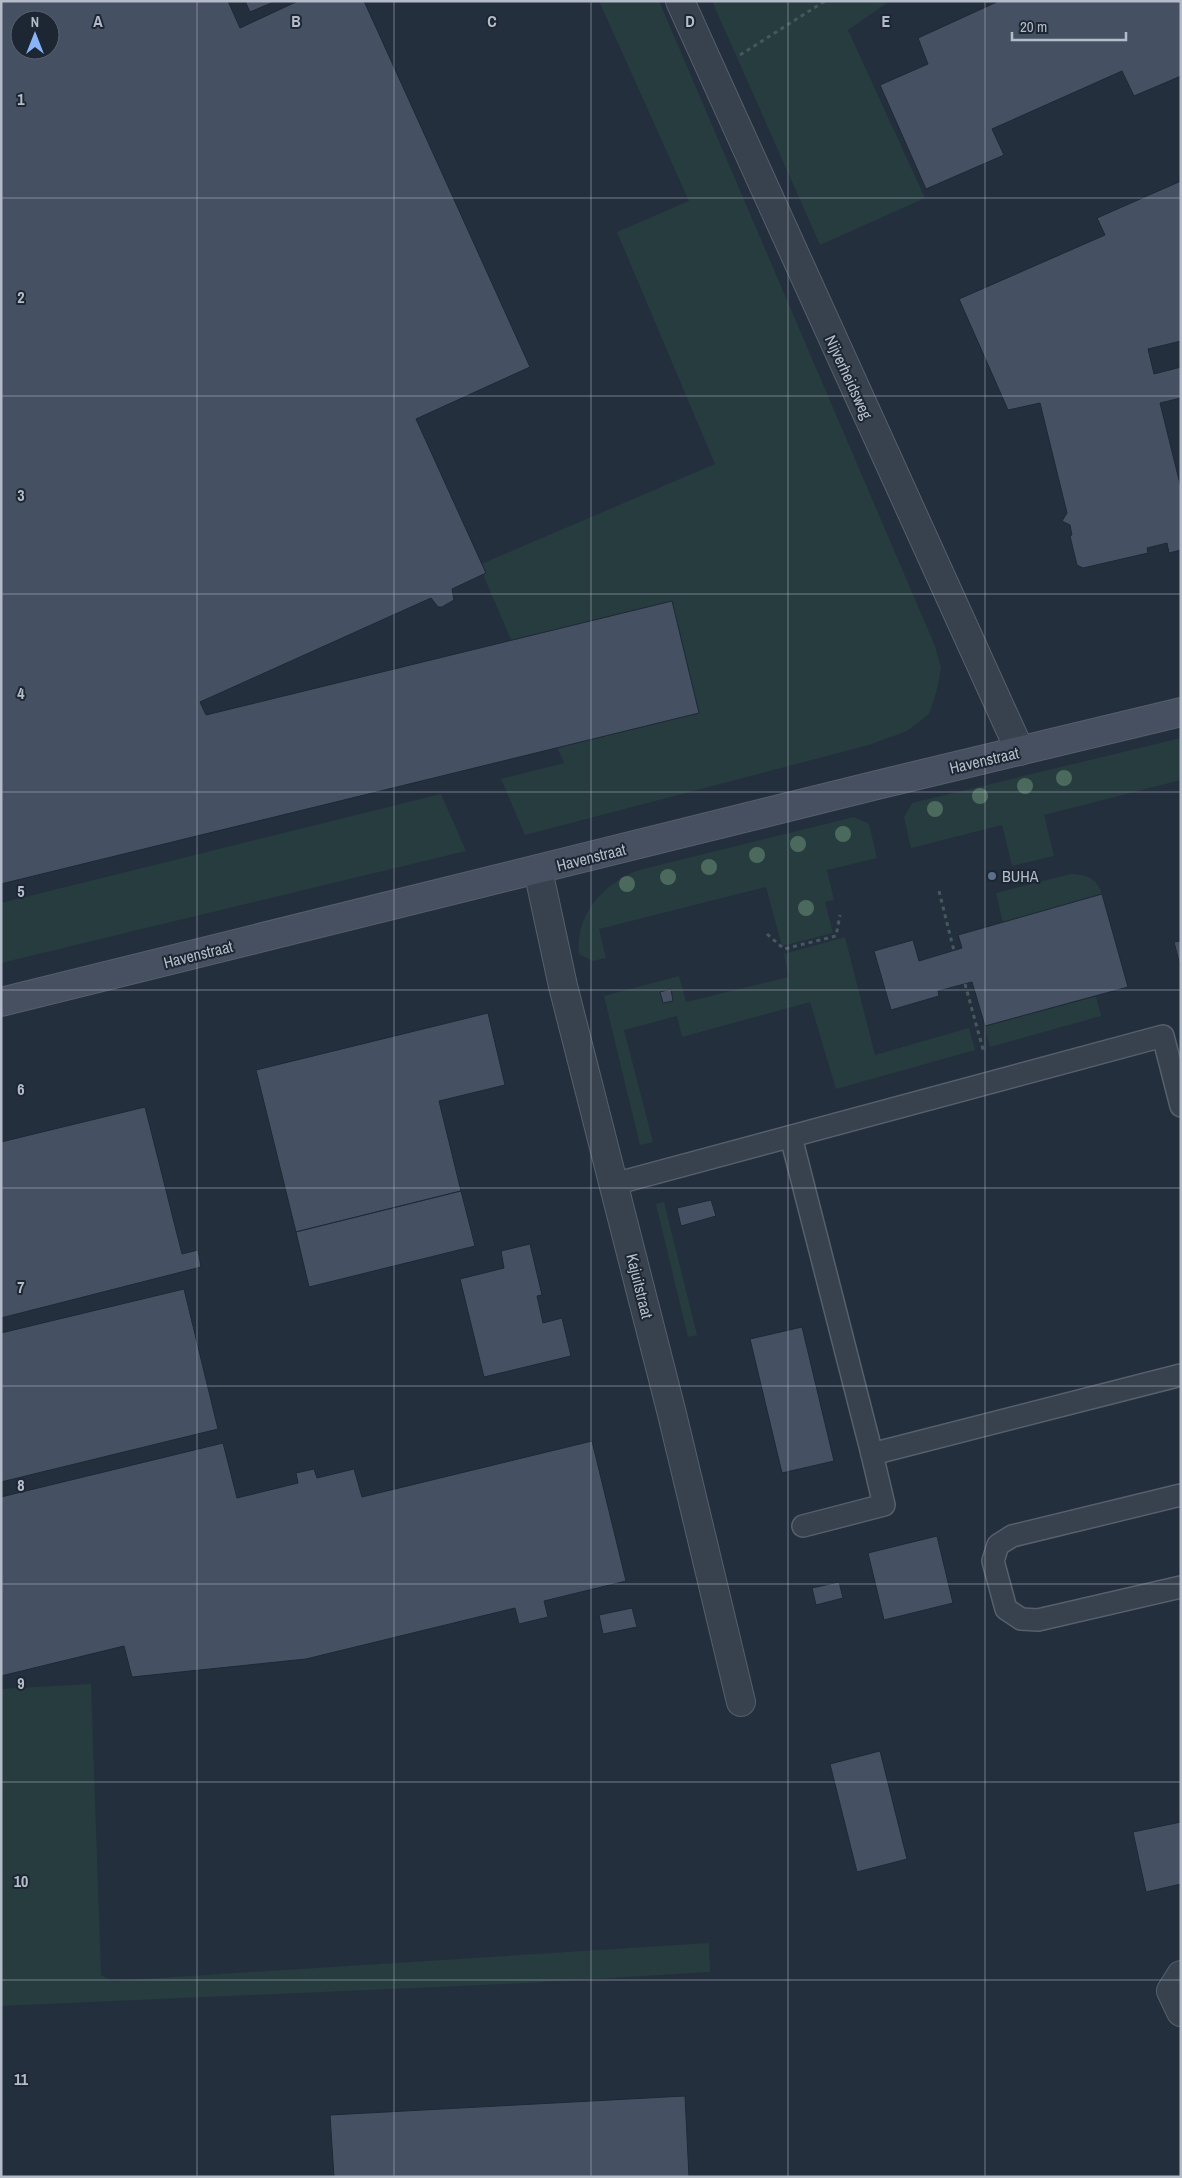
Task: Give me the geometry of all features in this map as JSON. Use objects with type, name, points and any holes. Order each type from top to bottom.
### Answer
[{"type":"street","name":"Nijverheidsweg","points":[[680,1],[1020,751]]},
{"type":"street","name":"Havenstraat","points":[[1,1002],[1181,712]]},
{"type":"street","name":"Kajuitstraat","points":[[538,870],[563,986],[675,1424],[741,1702]]},
{"type":"street","points":[[1181,1975],[1171,1991],[1181,2012]]},
{"type":"lane","points":[[614,1184],[1163,1036],[1181,1106]]},
{"type":"lane","points":[[791,1137],[884,1505],[803,1526]]},
{"type":"lane","points":[[872,1454],[1181,1375]]},
{"type":"lane","points":[[1181,1495],[1012,1536],[998,1545],[993,1561],[1006,1609],[1021,1619],[1038,1620],[1181,1587]]},
{"type":"path","points":[[712,74],[825,1]]},
{"type":"path","points":[[939,891],[954,951]]},
{"type":"path","points":[[767,934],[784,949],[836,936],[840,915]]},
{"type":"path","points":[[965,984],[992,1082]]},
{"type":"green space","points":[[599,1],[659,1],[935,646],[941,668],[929,714],[907,731],[869,745],[525,835],[501,779],[564,763],[479,565],[715,464],[617,232],[689,201]]},
{"type":"green space","points":[[712,1],[890,1],[848,30],[925,198],[820,245]]},
{"type":"green space","points":[[1181,738],[1181,780],[1044,815],[1054,856],[1012,866],[1002,825],[911,848],[904,817],[912,803]]},
{"type":"green space","points":[[441,794],[466,851],[1,963],[1,903]]},
{"type":"green space","points":[[854,817],[869,824],[877,858],[827,870],[834,900],[825,902],[833,933],[782,946],[766,887],[599,929],[606,958],[593,961],[579,954],[579,939],[587,913],[604,892],[626,876],[639,870]]},
{"type":"green space","points":[[1070,874],[1090,878],[1097,884],[1102,894],[1003,923],[996,893]]},
{"type":"green space","points":[[845,937],[875,1055],[969,1028],[975,1050],[836,1089],[810,1002],[682,1037],[677,1016],[624,1030],[653,1142],[640,1145],[604,996],[679,976],[686,1002],[789,977],[784,954]]},
{"type":"green space","points":[[1096,996],[1101,1016],[990,1047],[985,1026]]},
{"type":"green space","points":[[664,1202],[697,1335],[688,1337],[656,1204]]},
{"type":"green space","points":[[91,1684],[101,1975],[112,1981],[709,1943],[710,1972],[527,1983],[1,2006],[1,1689]]},
{"type":"building","points":[[1,1],[228,1],[240,28],[298,1],[364,1],[530,367],[416,419],[486,573],[452,589],[454,600],[442,607],[438,607],[431,598],[200,702],[206,715],[672,601],[699,713],[1,884]]},
{"type":"building","points":[[245,1],[276,1],[250,12]]},
{"type":"building","points":[[999,1],[1181,1],[1181,76],[1134,96],[1122,71],[992,129],[1004,155],[926,189],[880,85],[928,64],[918,38]]},
{"type":"building","points":[[1181,181],[1181,341],[1148,349],[1154,374],[1181,367],[1181,398],[1160,403],[1181,488],[1181,550],[1169,553],[1167,543],[1147,548],[1148,553],[1083,568],[1077,565],[1070,536],[1072,535],[1070,525],[1062,521],[1067,513],[1040,403],[1008,410],[959,299],[1105,235],[1097,218]]},
{"type":"building","points":[[1102,894],[1128,987],[985,1026],[972,982],[938,991],[939,996],[891,1010],[874,951],[913,940],[919,961],[962,948],[958,935]]},
{"type":"building","points":[[1181,941],[1181,969],[1174,942]]},
{"type":"building","points":[[671,989],[673,1001],[663,1003],[660,992]]},
{"type":"building","points":[[488,1013],[505,1085],[439,1101],[461,1191],[296,1232],[256,1070]]},
{"type":"building","points":[[145,1107],[182,1254],[198,1250],[201,1267],[1,1318],[1,1142]]},
{"type":"building","points":[[461,1191],[475,1246],[309,1287],[296,1232]]},
{"type":"building","points":[[711,1200],[716,1216],[681,1226],[677,1208]]},
{"type":"building","points":[[530,1244],[542,1295],[537,1296],[543,1323],[562,1318],[571,1356],[484,1377],[460,1279],[504,1268],[501,1251]]},
{"type":"building","points":[[184,1289],[218,1429],[1,1482],[1,1333]]},
{"type":"building","points":[[802,1327],[834,1461],[782,1473],[750,1339]]},
{"type":"building","points":[[592,1441],[626,1581],[544,1601],[548,1617],[519,1624],[515,1608],[306,1659],[132,1677],[124,1646],[1,1676],[1,1497],[223,1443],[237,1498],[298,1483],[296,1473],[314,1469],[317,1478],[354,1469],[362,1497]]},
{"type":"building","points":[[937,1536],[953,1603],[884,1620],[868,1553]]},
{"type":"building","points":[[839,1582],[843,1598],[816,1605],[812,1588]]},
{"type":"building","points":[[632,1608],[637,1627],[603,1634],[599,1615]]},
{"type":"building","points":[[880,1751],[907,1859],[857,1872],[830,1764]]},
{"type":"building","points":[[1181,1822],[1181,1884],[1146,1892],[1133,1832]]},
{"type":"building","points":[[685,2096],[689,2177],[334,2177],[330,2115]]},
{"type":"place","name":"BUHA","points":[[992,876]]}]
